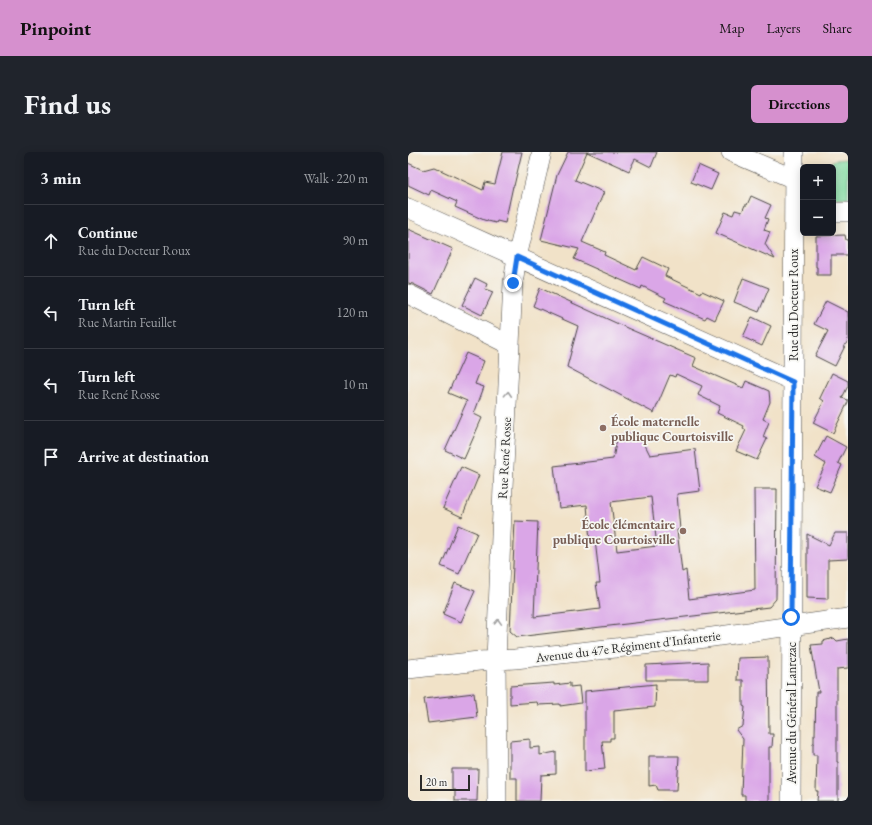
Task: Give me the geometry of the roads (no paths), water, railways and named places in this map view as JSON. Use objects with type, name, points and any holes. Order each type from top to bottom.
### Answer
[{"type":"street","name":"Rue René Rosse","points":[[497,801],[496,660],[513,283],[517,257],[542,152]]},
{"type":"street","points":[[731,152],[794,179]]},
{"type":"street","name":"Rue du Docteur Roux","points":[[791,625],[793,382],[798,212],[794,179],[794,152]]},
{"type":"street","points":[[408,208],[793,382]]},
{"type":"street","points":[[836,212],[848,212]]},
{"type":"street","points":[[408,294],[510,345]]},
{"type":"street","name":"Avenue du 47e Régiment d'Infanterie","points":[[408,669],[698,639],[848,618]]},
{"type":"street","name":"Avenue du Général Lanrezac","points":[[791,625],[791,801]]},
{"type":"place","name":"École maternelle publique Courtoisville","points":[[603,428]]},
{"type":"place","name":"École élémentaire publique Courtoisville","points":[[683,531]]}]
